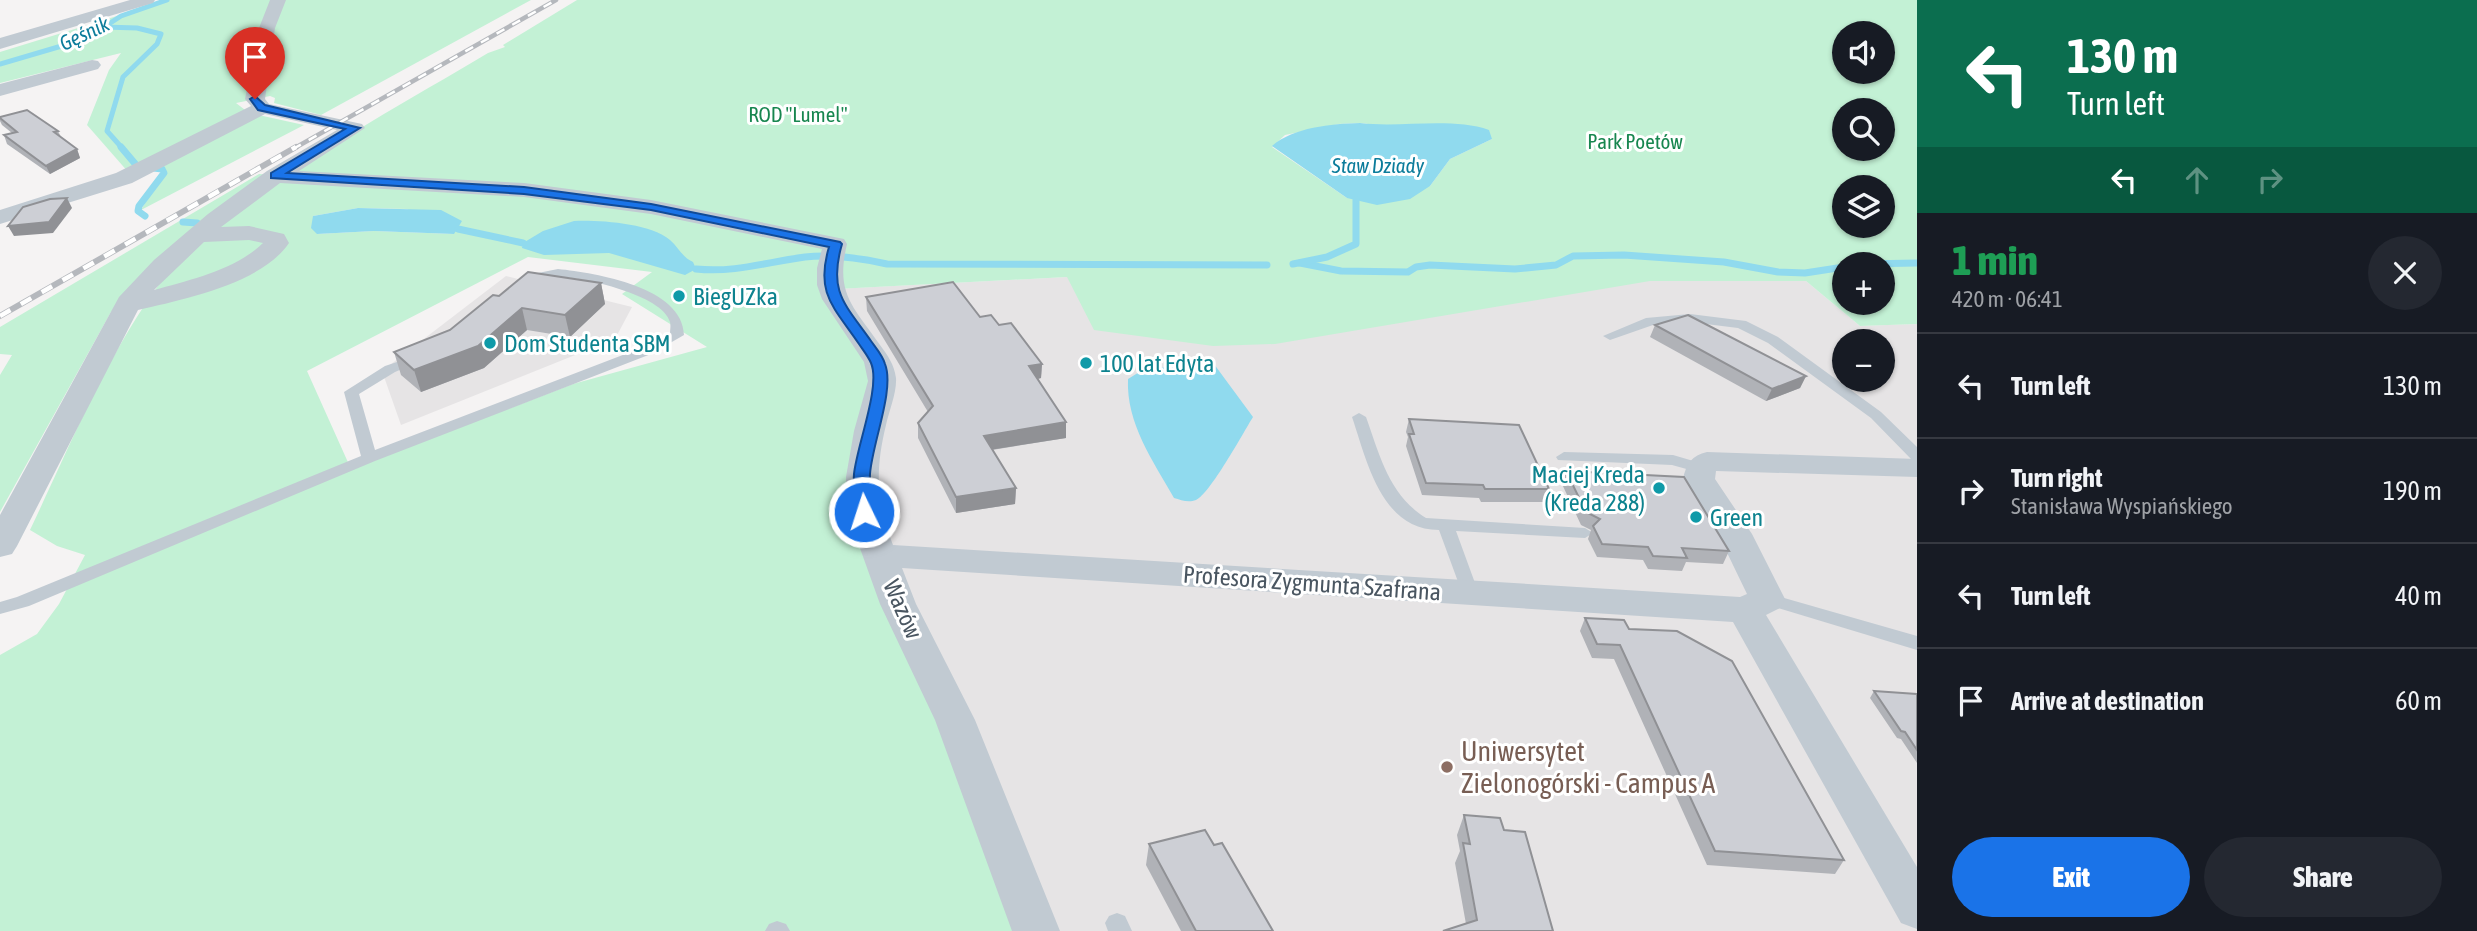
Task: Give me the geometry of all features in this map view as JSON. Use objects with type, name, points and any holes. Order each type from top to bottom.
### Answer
[{"type":"street","points":[[0,44],[147,0]]},
{"type":"street","points":[[262,108],[255,99],[267,28],[278,0]]},
{"type":"street","points":[[0,90],[92,65]]},
{"type":"street","points":[[0,217],[104,185],[145,168],[262,108],[355,128],[275,176],[197,235],[163,265],[128,304],[0,546]]},
{"type":"street","name":"Wazów","points":[[275,176],[524,190],[651,207],[834,252],[830,285],[835,299],[878,362],[882,381],[869,431],[862,477],[864,512],[898,604],[955,720],[1036,931]]},
{"type":"street","points":[[128,304],[244,268],[264,258],[277,243],[276,239],[249,233],[197,235]]},
{"type":"street","points":[[1917,468],[1707,461],[1701,468],[1699,479],[1735,534],[1756,605],[1917,909]]},
{"type":"street","name":"Profesora Zygmunta Szafrana","points":[[880,555],[1470,594],[1756,605]]},
{"type":"lane","points":[[0,608],[23,602],[369,458],[646,351],[677,335],[677,317],[669,307],[631,289],[558,273],[542,275],[517,285]]},
{"type":"lane","points":[[1610,336],[1651,321],[1690,318],[1741,324],[1773,340],[1876,415],[1917,457]]},
{"type":"lane","points":[[369,458],[351,392],[390,369],[435,353]]},
{"type":"lane","points":[[1359,417],[1381,477],[1395,506],[1422,523],[1585,533]]},
{"type":"lane","points":[[1564,457],[1673,460],[1701,468]]},
{"type":"lane","points":[[1446,525],[1470,594]]},
{"type":"lane","points":[[1756,605],[1917,643]]},
{"type":"shaded area","points":[[506,276],[632,307],[615,339],[401,425],[382,371]]},
{"type":"shaded area","name":"Uniwersytet Zielonogórski - Campus A","points":[[1067,277],[1806,281],[1832,303],[1832,315],[1847,315],[1860,326],[1917,324],[1917,931],[1045,931],[908,602],[871,480],[836,289]]},
{"type":"green space","points":[[169,0],[531,0],[321,115],[274,103],[275,98],[270,96],[236,103],[249,113],[304,125],[141,210],[165,169],[129,173],[87,125],[109,70],[121,53],[0,83],[0,52]]},
{"type":"green space","points":[[577,0],[1917,0],[1917,324],[1860,326],[1847,315],[1895,315],[1895,252],[1832,252],[1832,303],[1806,281],[1650,281],[1275,344],[1213,346],[1094,330],[1067,277],[837,289],[885,383],[859,511],[1032,931],[0,931],[0,655],[37,634],[59,604],[85,555],[57,546],[30,530],[92,398],[126,334],[174,266],[197,244],[260,194],[389,111],[488,53],[505,47],[503,45]],"holes":[[[1360,123],[1492,139],[1450,159],[1430,186],[1347,198],[1272,147],[1285,135],[1339,124]],[[358,208],[407,209],[454,234],[374,231],[317,234],[313,216]],[[528,257],[652,272],[622,294],[707,347],[573,384],[351,469],[307,371]]]},
{"type":"green space","points":[[259,174],[272,175],[139,283],[111,312],[0,512],[0,375],[12,355],[0,354],[0,327]]},
{"type":"water","name":"Staw Dziady","points":[[1360,123],[1459,124],[1489,130],[1492,139],[1450,159],[1430,186],[1410,199],[1377,205],[1347,198],[1272,146],[1302,131]]},
{"type":"water","points":[[358,208],[441,210],[462,221],[454,234],[374,231],[317,234],[311,228],[313,216]]},
{"type":"water","points":[[574,221],[637,226],[661,234],[693,262],[696,269],[685,275],[609,253],[544,255],[522,248],[523,243],[543,231]]},
{"type":"water","points":[[1211,360],[1253,417],[1209,487],[1196,500],[1185,501],[1174,498],[1142,441],[1131,411],[1128,379],[1141,371]]},
{"type":"building","points":[[27,110],[58,131],[54,132],[77,149],[46,166],[4,135],[17,132],[0,117]]},
{"type":"building","points":[[67,198],[49,222],[8,226],[23,207],[50,199]]},
{"type":"building","points":[[528,272],[601,283],[565,315],[522,308],[478,346],[414,370],[394,352],[450,330],[493,295],[499,296]]},
{"type":"building","points":[[953,282],[980,317],[991,315],[999,325],[1011,323],[1042,364],[1029,366],[1066,422],[984,436],[1016,488],[956,497],[918,423],[933,406],[866,297]]},
{"type":"building","points":[[1688,315],[1806,376],[1772,389],[1655,325]]},
{"type":"building","points":[[1409,419],[1519,425],[1549,489],[1485,489],[1483,485],[1426,483],[1409,434],[1414,434]]},
{"type":"building","points":[[1566,471],[1684,477],[1729,551],[1682,548],[1687,558],[1653,556],[1648,547],[1602,544],[1593,526],[1600,519],[1586,512]]},
{"type":"building","points":[[1585,618],[1624,620],[1629,629],[1677,631],[1732,661],[1844,860],[1715,851],[1620,645],[1597,644]]},
{"type":"building","points":[[1874,691],[1917,694],[1917,750],[1905,732],[1901,731]]},
{"type":"building","points":[[1464,815],[1500,818],[1504,830],[1525,832],[1553,931],[1443,931],[1477,920],[1463,843],[1470,844]]},
{"type":"building","points":[[1205,830],[1214,845],[1222,843],[1273,931],[1196,931],[1149,844]]},
{"type":"waterway","name":"Gęśnik","points":[[104,27],[121,16],[167,0]]},
{"type":"waterway","name":"Gęśnik","points":[[0,64],[65,45],[104,27]]},
{"type":"waterway","points":[[104,27],[137,28],[161,34],[157,44],[123,77],[107,131],[123,149]]},
{"type":"waterway","points":[[121,147],[137,166],[162,169],[164,173],[139,206],[138,211],[145,216]]},
{"type":"waterway","points":[[1293,264],[1327,257],[1356,244],[1356,200]]},
{"type":"waterway","points":[[183,222],[197,223]]},
{"type":"waterway","points":[[458,229],[523,243]]},
{"type":"waterway","points":[[1300,263],[1341,271],[1408,272],[1416,267],[1430,265],[1515,269],[1556,265],[1573,256],[1624,255],[1724,262],[1778,272],[1805,273],[1832,269]]},
{"type":"waterway","points":[[696,269],[738,268],[826,256],[887,264],[1267,265]]},
{"type":"waterway","points":[[1895,263],[1917,263]]},
{"type":"railway","points":[[293,149],[556,0]]},
{"type":"railway","points":[[0,316],[296,147]]},
{"type":"place","name":"BiegUZka","points":[[679,296]]},
{"type":"place","name":"Dom Studenta SBM","points":[[490,343]]},
{"type":"place","name":"100 lat Edyta","points":[[1086,363]]},
{"type":"place","name":"Maciej Kreda (Kreda 288)","points":[[1659,488]]},
{"type":"place","name":"Green","points":[[1696,517]]},
{"type":"place","name":"Uniwersytet Zielonogórski - Campus A","points":[[1447,767]]},
{"type":"route","points":[[255,99],[262,108],[355,128],[275,176],[524,190],[651,207],[835,244],[829,268],[830,285],[835,299],[878,362],[882,381],[869,431],[862,477],[864,512]]},
{"type":"park label","name":"ROD \"Lumel\"","points":[[798,114]]},
{"type":"park label","name":"Park Poetów","points":[[1635,141]]}]
